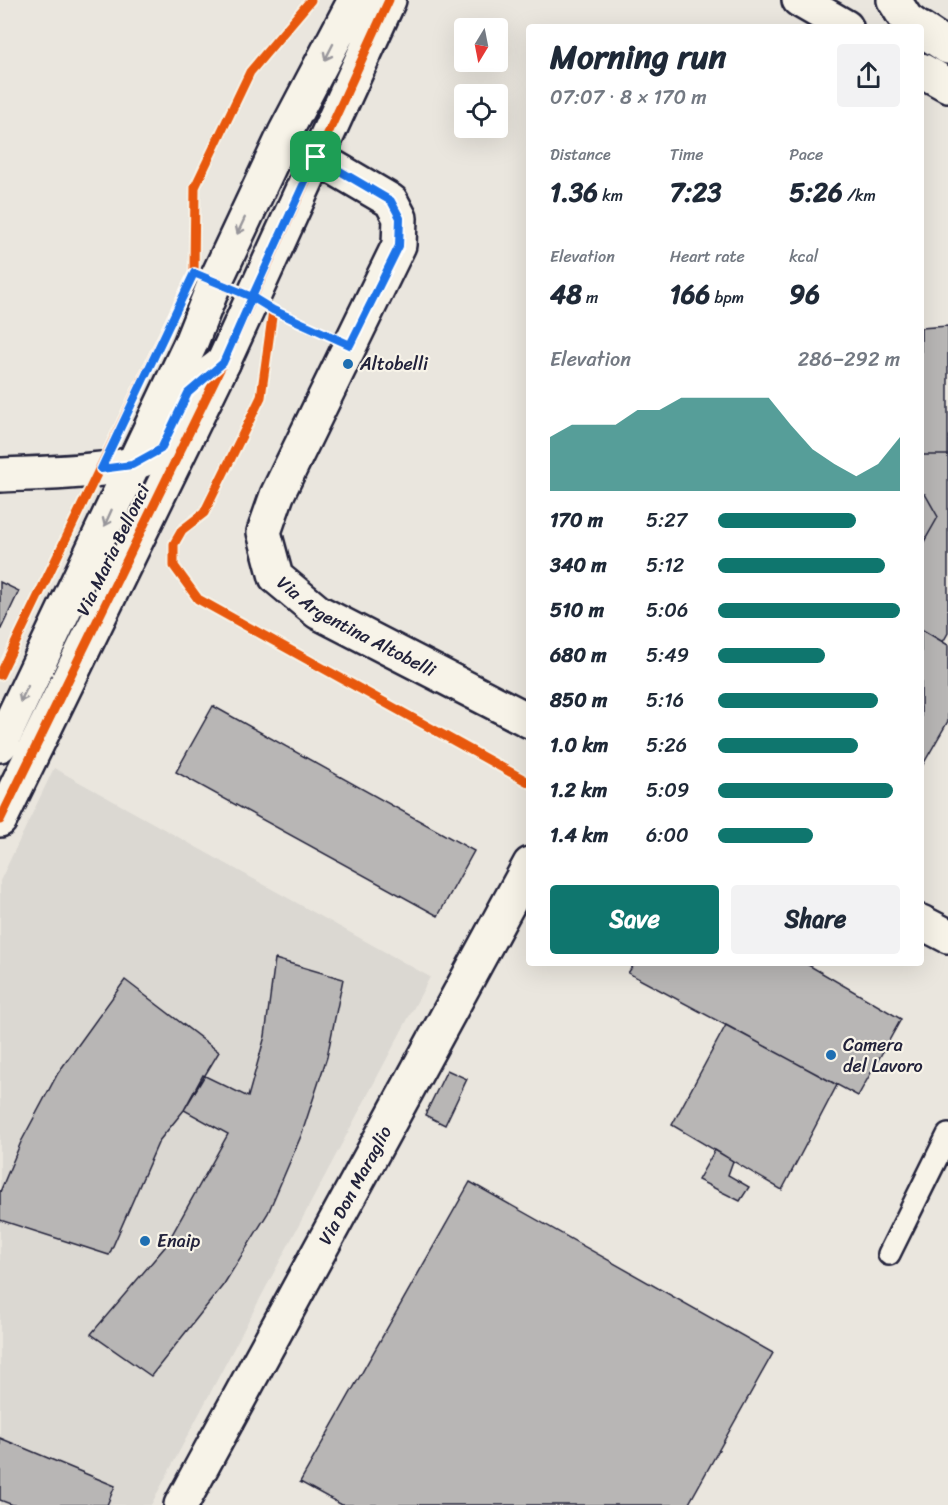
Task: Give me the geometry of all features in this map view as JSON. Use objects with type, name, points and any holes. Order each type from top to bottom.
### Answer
[{"type":"street","name":"Via Maria Bellonci","points":[[0,745],[190,345],[215,282],[285,133],[355,0]]},
{"type":"street","name":"Via Maria Bellonci","points":[[0,820],[223,363],[263,304],[316,157],[389,0]]},
{"type":"street","points":[[799,0],[841,24]]},
{"type":"street","points":[[894,0],[906,20],[912,24]]},
{"type":"street","points":[[924,31],[948,47]]},
{"type":"street","points":[[924,72],[948,86]]},
{"type":"street","name":"Via Argentina Altobelli","points":[[316,157],[391,201],[400,218],[399,246],[277,495],[264,532],[276,577],[318,612],[526,719]]},
{"type":"street","points":[[0,475],[132,465],[161,449],[188,393],[223,363]]},
{"type":"street","name":"Via Don Maraglio","points":[[181,1505],[526,871]]},
{"type":"street","points":[[924,924],[948,936]]},
{"type":"lane","points":[[889,1254],[948,1135]]},
{"type":"path","points":[[263,304],[350,345]]},
{"type":"shaded area","name":"Enaip","points":[[54,768],[430,977],[151,1505],[0,1505],[0,881]]},
{"type":"building","points":[[948,326],[948,455],[924,455],[924,328]]},
{"type":"building","points":[[924,455],[948,455],[948,633],[943,642],[924,631],[924,542],[938,517],[925,494]]},
{"type":"building","points":[[924,494],[938,517],[924,542]]},
{"type":"building","points":[[0,582],[19,591],[0,631]]},
{"type":"building","points":[[924,631],[948,645],[948,721],[924,763]]},
{"type":"building","points":[[213,706],[474,851],[438,916],[176,772]]},
{"type":"building","points":[[275,959],[343,979],[327,1057],[301,1136],[268,1213],[224,1284],[151,1376],[91,1334],[165,1247],[228,1134],[184,1110],[203,1075],[248,1097],[265,1036]]},
{"type":"building","name":"Camera del Lavoro","points":[[633,966],[810,966],[901,1019],[858,1096],[628,973]]},
{"type":"building","points":[[125,980],[219,1052],[184,1110],[159,1141],[109,1255],[0,1220],[0,1192],[21,1142],[58,1073]]},
{"type":"building","points":[[726,1025],[837,1085],[782,1190],[672,1125]]},
{"type":"building","points":[[447,1070],[467,1079],[445,1125],[425,1115]]},
{"type":"building","points":[[715,1150],[733,1161],[728,1175],[749,1187],[740,1201],[698,1180]]},
{"type":"building","points":[[470,1182],[773,1353],[688,1505],[342,1505],[300,1482]]},
{"type":"building","points":[[0,1438],[115,1486],[107,1505],[13,1505],[0,1500]]},
{"type":"cycle path","points":[[194,273],[195,187],[250,72],[311,0]]},
{"type":"cycle path","points":[[0,820],[223,363],[389,0]]},
{"type":"cycle path","points":[[0,675],[194,273],[252,297],[273,310],[261,397],[204,513],[182,530],[174,544],[174,566],[198,599],[526,781]]},
{"type":"place","name":"Altobelli","points":[[348,364]]},
{"type":"place","name":"Camera del Lavoro","points":[[831,1055]]},
{"type":"place","name":"Enaip","points":[[145,1241]]},
{"type":"route","points":[[316,157],[252,297],[194,273],[101,469],[132,465],[156,454],[161,449],[188,393],[223,363],[252,297],[273,310],[350,345],[399,246],[400,218],[391,201],[316,157]]}]
